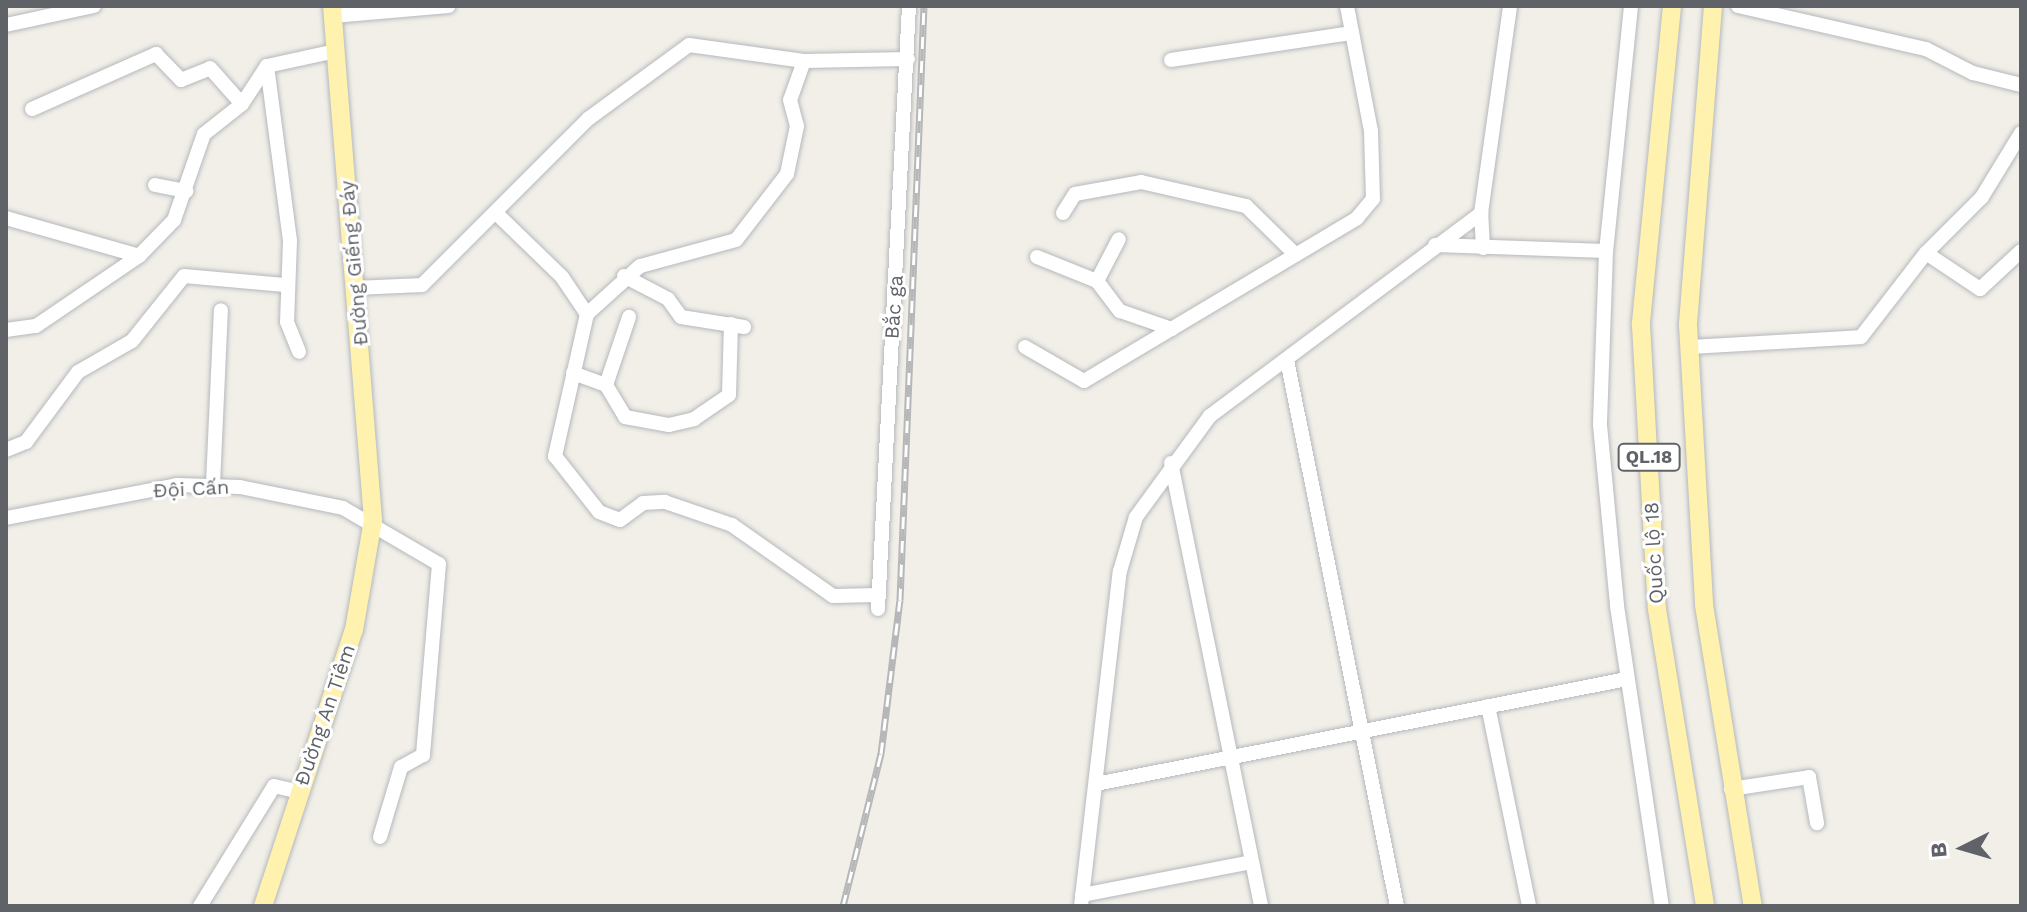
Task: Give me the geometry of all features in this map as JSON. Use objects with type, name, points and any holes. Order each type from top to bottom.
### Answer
[{"type":"main road","name":"Quốc lộ 18","points":[[1672,6],[1641,325],[1657,609],[1705,906]]},
{"type":"main road","name":"QL.18","points":[[1713,6],[1700,103],[1689,347],[1704,605],[1731,789],[1753,906]]},
{"type":"main road","name":"Đường Giếng Đáy","points":[[332,11],[373,520]]},
{"type":"main road","name":"Đường An Tiêm","points":[[263,906],[354,630],[373,520]]},
{"type":"street","points":[[6,25],[94,6]]},
{"type":"street","points":[[332,11],[449,6]]},
{"type":"street","name":"Bắc ga","points":[[573,373],[555,456],[599,512],[620,520],[643,503],[665,502],[732,525],[833,596],[878,602],[909,6]]},
{"type":"street","points":[[1025,347],[1084,381],[1357,218],[1373,199],[1371,131],[1347,6]]},
{"type":"street","points":[[1483,248],[1481,213],[1510,6]]},
{"type":"street","points":[[1631,6],[1606,251],[1600,425],[1627,679],[1662,906]]},
{"type":"street","points":[[1738,6],[1926,49],[1973,73],[2021,85]]},
{"type":"street","points":[[1171,60],[1352,33]]},
{"type":"street","points":[[355,288],[422,285],[588,119],[689,45],[804,61],[908,59]]},
{"type":"street","points":[[6,330],[36,326],[139,256],[174,220],[204,134],[242,104],[267,66],[336,51]]},
{"type":"street","points":[[32,109],[156,54],[181,80],[210,68],[242,104]]},
{"type":"street","points":[[624,276],[668,299],[681,317],[737,326],[729,395],[713,413],[669,425],[625,417],[606,385],[573,373],[587,314],[624,276],[736,240],[774,196],[794,145],[790,100],[804,61]]},
{"type":"street","points":[[267,66],[290,241],[285,285],[299,352]]},
{"type":"street","points":[[1689,347],[1854,341],[1926,253],[1982,197],[2021,133]]},
{"type":"street","points":[[1063,213],[1075,194],[1141,182],[1246,206],[1296,255]]},
{"type":"street","points":[[155,185],[186,191]]},
{"type":"street","points":[[496,213],[562,277],[587,314]]},
{"type":"street","points":[[1252,862],[1081,900],[1120,571],[1136,517],[1171,463],[1210,416],[1481,213]]},
{"type":"street","points":[[6,218],[139,256]]},
{"type":"street","points":[[1097,281],[1119,239]]},
{"type":"street","points":[[1435,245],[1606,251]]},
{"type":"street","points":[[1926,253],[1980,289],[2021,251]]},
{"type":"street","points":[[1037,257],[1097,281],[1120,311],[1172,329]]},
{"type":"street","points":[[6,450],[26,442],[78,372],[132,341],[184,276],[285,285]]},
{"type":"street","points":[[213,484],[221,310]]},
{"type":"street","points":[[606,385],[629,317]]},
{"type":"street","points":[[1287,360],[1397,906]]},
{"type":"street","points":[[1171,463],[1261,906]]},
{"type":"street","name":"Đội Cấn","points":[[6,518],[213,484],[373,520]]},
{"type":"street","points":[[373,520],[439,564],[436,674],[423,755],[401,767],[380,837]]},
{"type":"street","points":[[1096,784],[1627,679]]},
{"type":"street","points":[[1488,706],[1529,906]]},
{"type":"street","points":[[1731,789],[1809,777],[1817,823]]},
{"type":"street","points":[[200,906],[274,786],[299,792]]},
{"type":"railway","points":[[843,906],[881,754],[900,600],[924,6]]}]
